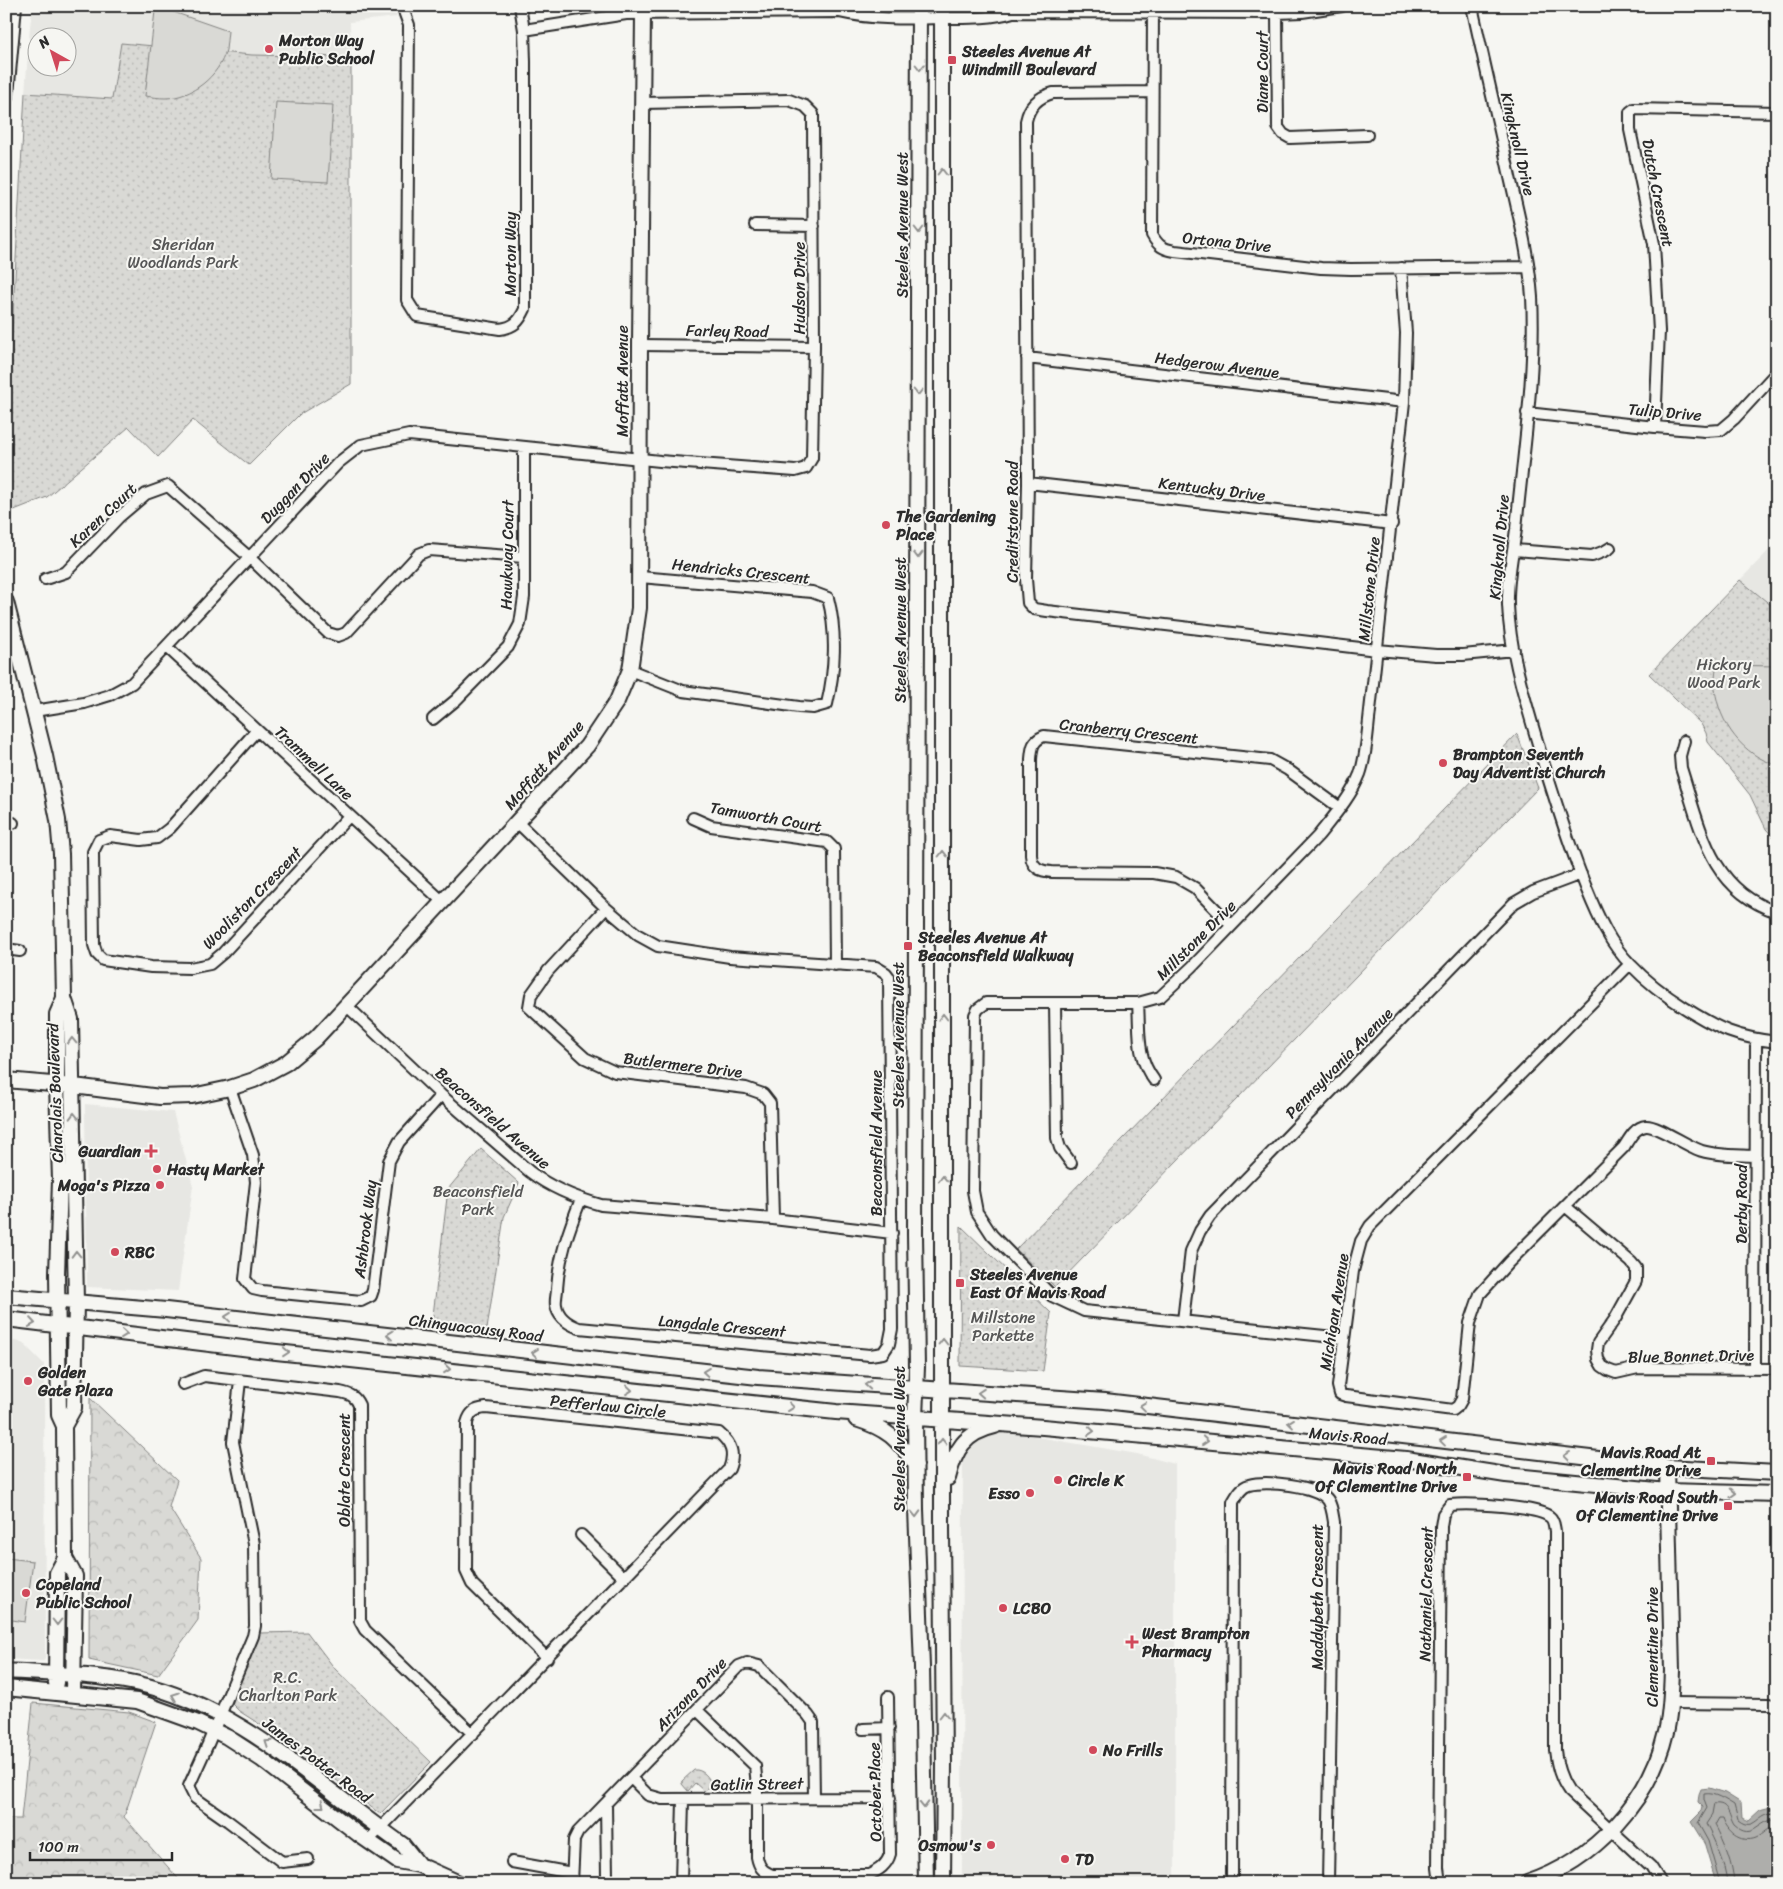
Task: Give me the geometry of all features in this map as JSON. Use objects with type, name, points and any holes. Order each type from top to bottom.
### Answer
[{"type":"main road","points":[[6,95],[14,6]]},
{"type":"main road","name":"Moffatt Avenue","points":[[6,1080],[56,1084],[160,1097],[192,1096],[230,1088],[254,1080],[286,1063],[316,1038],[587,746],[617,702],[630,670],[640,608],[642,10]]},
{"type":"main road","name":"Steeles Avenue West","points":[[920,12],[915,1418],[926,1883]]},
{"type":"main road","points":[[942,12],[943,1877],[952,1883]]},
{"type":"main road","name":"Charolais Boulevard","points":[[6,602],[45,756],[58,820],[61,854],[64,998],[71,1019],[74,1086],[76,1302],[74,1408],[64,1426]]},
{"type":"main road","name":"Charolais Boulevard","points":[[64,998],[57,1014],[56,1084],[60,1180],[59,1415],[64,1426],[66,1558],[75,1576],[73,1693]]},
{"type":"main road","name":"Chinguacousy Road","points":[[6,1296],[166,1310],[758,1377],[942,1391]]},
{"type":"main road","points":[[6,1319],[76,1329],[836,1412],[915,1418]]},
{"type":"main road","name":"Mavis Road","points":[[942,1391],[1105,1401],[1667,1467],[1777,1474]]},
{"type":"main road","points":[[836,1412],[877,1426],[898,1441],[916,1465]]},
{"type":"main road","name":"Mavis Road","points":[[915,1418],[1006,1424],[1406,1459],[1506,1475],[1667,1491],[1777,1494]]},
{"type":"main road","points":[[943,1499],[953,1457],[961,1445],[980,1430],[1006,1424]]},
{"type":"main road","points":[[1406,1459],[1409,1436]]},
{"type":"main road","name":"Clementine Drive","points":[[1529,1882],[1570,1863],[1599,1841],[1625,1814],[1647,1784],[1658,1757],[1666,1732],[1671,1703],[1672,1671],[1667,1467]]},
{"type":"main road","name":"Charolais Boulevard","points":[[56,1692],[57,1572],[66,1558]]},
{"type":"main road","name":"James Potter Road","points":[[6,1671],[57,1674],[142,1685],[194,1703],[220,1715],[271,1745],[403,1845],[419,1865]]},
{"type":"main road","name":"James Potter Road","points":[[6,1688],[73,1693],[137,1701],[214,1730],[273,1768],[397,1861],[419,1865],[458,1883]]},
{"type":"main road","points":[[918,1883],[924,1868],[925,1856]]},
{"type":"street","name":"Morton Way","points":[[402,6],[409,25],[407,300],[417,316],[500,329],[512,327],[519,321],[525,309],[524,30],[520,6]]},
{"type":"street","points":[[839,12],[851,6]]},
{"type":"street","points":[[968,6],[997,7],[1013,12]]},
{"type":"street","points":[[524,30],[642,10],[839,12],[853,15],[905,19],[920,12],[997,17],[1013,12],[1153,9],[1277,13],[1302,12],[1342,6]]},
{"type":"street","name":"Kingknoll Drive","points":[[1472,6],[1524,235],[1531,293],[1533,325],[1527,413],[1514,550],[1508,585],[1508,606],[1514,650],[1523,692],[1566,836],[1606,932],[1630,964],[1649,982],[1704,1020],[1739,1037],[1777,1042]]},
{"type":"street","name":"Ortona Drive","points":[[1153,9],[1152,235],[1157,244],[1164,249],[1321,268],[1527,267]]},
{"type":"street","name":"Diane Court","points":[[1277,13],[1278,127],[1283,134],[1290,138],[1367,135]]},
{"type":"street","name":"Creditstone Road","points":[[1152,92],[1053,93],[1039,98],[1028,112],[1026,121],[1028,483],[1026,579],[1028,603],[1034,609],[1378,650],[1436,655],[1463,655],[1514,650]]},
{"type":"street","name":"Hudson Drive","points":[[640,458],[795,471],[806,468],[812,458],[814,347],[813,114],[805,106],[789,100],[642,102]]},
{"type":"street","name":"Dutch Crescent","points":[[1655,427],[1659,331],[1654,244],[1630,130],[1630,112],[1634,109],[1777,112]]},
{"type":"street","points":[[755,225],[814,226]]},
{"type":"street","name":"Millstone Drive","points":[[1344,1338],[1084,1311],[1052,1296],[992,1235],[977,1212],[973,1191],[975,1015],[978,1009],[986,1003],[1138,1003],[1160,997],[1334,819],[1359,775],[1365,750],[1378,650],[1404,402],[1406,333],[1401,268]]},
{"type":"street","name":"Farley Road","points":[[640,344],[814,347]]},
{"type":"street","name":"Hedgerow Avenue","points":[[1027,358],[1404,402]]},
{"type":"street","name":"Tulip Drive","points":[[1527,413],[1655,427],[1705,431],[1720,430],[1734,419],[1777,372]]},
{"type":"street","name":"Duggan Drive","points":[[34,711],[84,703],[110,695],[132,683],[338,463],[361,445],[409,435],[640,458]]},
{"type":"street","name":"Hawkway Court","points":[[433,718],[456,700],[508,647],[520,624],[524,597],[524,446]]},
{"type":"street","name":"Kentucky Drive","points":[[1028,483],[1392,524]]},
{"type":"street","name":"Karen Court","points":[[45,579],[66,572],[119,517],[146,494],[168,486],[250,558]]},
{"type":"street","points":[[1514,550],[1592,556],[1610,548]]},
{"type":"street","points":[[250,558],[328,633],[338,636],[346,633],[419,554],[429,550],[524,558]]},
{"type":"street","name":"Hendricks Crescent","points":[[630,670],[683,691],[813,708],[827,704],[832,684],[833,621],[828,598],[812,592],[640,576]]},
{"type":"street","name":"Trammell Lane","points":[[167,647],[442,901]]},
{"type":"street","name":"Wooliston Crescent","points":[[257,730],[170,828],[157,838],[141,840],[110,836],[99,840],[93,852],[94,946],[97,954],[103,960],[150,966],[190,968],[210,964],[223,953],[349,816]]},
{"type":"street","name":"Cranberry Crescent","points":[[1232,925],[1206,897],[1176,877],[1154,873],[1052,872],[1037,868],[1033,864],[1031,855],[1030,759],[1035,741],[1044,736],[1270,760],[1288,770],[1340,808]]},
{"type":"street","points":[[1684,741],[1680,756],[1681,768],[1707,848],[1714,862],[1738,892],[1761,907],[1777,912]]},
{"type":"street","name":"Tamworth Court","points":[[693,818],[710,826],[827,842],[834,849],[835,965]]},
{"type":"street","name":"Beaconsfield Avenue","points":[[346,1006],[440,1095],[536,1177],[581,1199],[601,1205],[772,1219],[892,1233],[889,977],[886,972],[876,967],[730,957],[658,946],[638,935],[606,908],[517,822]]},
{"type":"street","name":"Pennsylvania Avenue","points":[[1183,1321],[1191,1250],[1210,1216],[1514,902],[1532,892],[1581,874]]},
{"type":"street","name":"Butlermere Drive","points":[[606,908],[548,971],[531,995],[529,1007],[586,1058],[615,1072],[746,1088],[763,1094],[770,1103],[772,1219]]},
{"type":"street","points":[[6,949],[20,951]]},
{"type":"street","name":"Michigan Avenue","points":[[1630,964],[1374,1222],[1361,1240],[1353,1271],[1338,1386],[1340,1394],[1453,1410],[1458,1406],[1462,1399],[1470,1323],[1480,1294],[1624,1147],[1629,1137],[1637,1129],[1646,1126],[1655,1128],[1686,1145],[1702,1151],[1756,1156]]},
{"type":"street","points":[[1055,1003],[1056,1124],[1060,1148],[1071,1163]]},
{"type":"street","points":[[1138,1003],[1142,1060],[1154,1080]]},
{"type":"street","name":"Derby Road","points":[[1755,1369],[1756,1040]]},
{"type":"street","name":"Ashbrook Way","points":[[230,1088],[253,1155],[256,1182],[245,1279],[253,1289],[262,1292],[361,1301],[372,1296],[389,1161],[399,1142],[440,1095]]},
{"type":"street","name":"Langdale Crescent","points":[[581,1199],[566,1236],[556,1304],[560,1314],[567,1323],[579,1328],[870,1355],[883,1353],[889,1344],[892,1330],[892,1233]]},
{"type":"street","name":"Blue Bonnet Drive","points":[[1565,1206],[1636,1268],[1636,1281],[1616,1319],[1598,1343],[1596,1350],[1602,1366],[1616,1373],[1638,1368],[1777,1369]]},
{"type":"street","points":[[183,1384],[204,1376],[240,1380],[233,1442],[254,1544],[255,1626],[253,1636],[189,1786],[192,1795],[282,1862],[308,1858]]},
{"type":"street","name":"Oblate Crescent","points":[[240,1380],[340,1392],[352,1395],[357,1400],[359,1405],[360,1621],[365,1630],[473,1734]]},
{"type":"street","name":"Pefferlaw Circle","points":[[368,1841],[547,1658],[729,1469],[733,1459],[732,1448],[719,1433],[486,1408],[473,1411],[468,1416],[466,1423],[466,1571],[472,1584],[547,1658]]},
{"type":"street","name":"Maddybeth Crescent","points":[[1232,1883],[1233,1502],[1239,1492],[1248,1485],[1270,1483],[1310,1488],[1324,1496],[1328,1501],[1334,1522],[1328,1883]]},
{"type":"street","name":"Nathaniel Crescent","points":[[1440,1883],[1438,1868],[1441,1526],[1443,1514],[1450,1506],[1462,1504],[1492,1505],[1543,1514],[1553,1520],[1555,1531],[1555,1750],[1557,1766],[1562,1781],[1569,1791],[1610,1830]]},
{"type":"street","points":[[581,1535],[624,1578]]},
{"type":"street","name":"Arizona Drive","points":[[572,1878],[574,1840],[578,1832],[739,1666],[747,1663],[759,1666],[813,1722],[814,1798]]},
{"type":"street","name":"October Place","points":[[757,1799],[758,1866],[764,1872],[772,1875],[869,1875],[878,1871],[889,1859],[890,1854],[888,1697]]},
{"type":"street","points":[[1671,1703],[1770,1704],[1777,1706]]},
{"type":"street","points":[[697,1710],[755,1766],[757,1799]]},
{"type":"street","name":"October Place","points":[[863,1729],[889,1728]]},
{"type":"street","name":"Gatlin Street","points":[[631,1778],[648,1795],[655,1798],[683,1800],[890,1798]]},
{"type":"street","points":[[681,1883],[683,1800]]},
{"type":"street","points":[[606,1804],[607,1877]]},
{"type":"street","points":[[1610,1830],[1652,1867],[1661,1883]]},
{"type":"street","points":[[512,1862],[572,1878]]},
{"type":"shaded area","name":"Morton Way Public School","points":[[33,6],[392,6],[397,17],[350,22],[351,57],[252,55],[121,43],[113,100],[25,93],[28,53],[28,78],[78,78],[78,28],[30,28]]},
{"type":"shaded area","points":[[1777,542],[1777,610],[1740,580]]},
{"type":"shaded area","points":[[85,1104],[173,1112],[193,1186],[178,1291],[87,1287]]},
{"type":"shaded area","points":[[6,1340],[22,1342],[44,1364],[45,1659],[43,1661],[6,1659]]},
{"type":"shaded area","points":[[980,1427],[1137,1454],[1175,1464],[1175,1883],[962,1883],[963,1438]]},
{"type":"green space","points":[[159,7],[228,31],[226,50],[211,77],[194,90],[175,97],[145,96],[155,11]]},
{"type":"green space","name":"Sheridan Woodlands Park","points":[[121,43],[252,55],[351,57],[351,384],[300,414],[249,465],[193,420],[158,457],[129,427],[47,497],[9,512],[7,424],[25,93],[112,99]]},
{"type":"green space","points":[[276,102],[333,105],[328,182],[271,179]]},
{"type":"green space","name":"Hickory Wood Park","points":[[1740,580],[1777,610],[1777,841],[1766,829],[1750,795],[1708,742],[1701,724],[1649,674]]},
{"type":"green space","points":[[1716,665],[1777,666],[1777,765],[1765,761],[1743,746],[1727,726],[1717,702],[1715,689]]},
{"type":"green space","points":[[1517,734],[1538,788],[1055,1287],[1016,1249]]},
{"type":"green space","name":"Beaconsfield Park","points":[[481,1149],[519,1183],[504,1217],[487,1329],[432,1324],[448,1189]]},
{"type":"green space","name":"Millstone Parkette","points":[[961,1226],[1051,1313],[1043,1371],[960,1366]]},
{"type":"green space","points":[[90,1398],[177,1480],[169,1507],[201,1558],[198,1620],[158,1675],[89,1660]]},
{"type":"green space","points":[[6,1558],[33,1561],[25,1622],[6,1619]]},
{"type":"green space","name":"R.C. Charlton Park","points":[[307,1632],[335,1669],[431,1762],[380,1814],[286,1741],[239,1711],[232,1704],[259,1633]]},
{"type":"green space","points":[[33,1703],[129,1712],[156,1722],[124,1817],[182,1883],[6,1883],[6,1819],[21,1819]]},
{"type":"green space","points":[[694,1770],[703,1772],[709,1779],[711,1785],[704,1791],[695,1783],[688,1791],[682,1784],[682,1781]]},
{"type":"water","points":[[1709,1788],[1725,1793],[1741,1803],[1742,1818],[1748,1821],[1760,1810],[1772,1807],[1777,1809],[1777,1883],[1716,1883],[1704,1843],[1691,1822],[1702,1811],[1703,1807],[1698,1802],[1701,1789]]},
{"type":"place","name":"Morton Way Public School","points":[[269,49]]},
{"type":"place","name":"Steeles Avenue At Windmill Boulevard","points":[[952,60]]},
{"type":"place","name":"The Gardening Place","points":[[886,525]]},
{"type":"place","name":"Brampton Seventh Day Adventist Church","points":[[1443,763]]},
{"type":"place","name":"Steeles Avenue At Beaconsfield Walkway","points":[[908,946]]},
{"type":"place","name":"Guardian","points":[[151,1151]]},
{"type":"place","name":"Hasty Market","points":[[157,1169]]},
{"type":"place","name":"Moga's Pizza","points":[[160,1185]]},
{"type":"place","name":"RBC","points":[[115,1252]]},
{"type":"place","name":"Steeles Avenue East Of Mavis Road","points":[[960,1283]]},
{"type":"place","name":"Golden Gate Plaza","points":[[28,1381]]},
{"type":"place","name":"Mavis Road At Clementine Drive","points":[[1711,1461]]},
{"type":"place","name":"Mavis Road North Of Clementine Drive","points":[[1467,1477]]},
{"type":"place","name":"Circle K","points":[[1058,1480]]},
{"type":"place","name":"Esso","points":[[1030,1493]]},
{"type":"place","name":"Mavis Road South Of Clementine Drive","points":[[1728,1506]]},
{"type":"place","name":"Copeland Public School","points":[[26,1593]]},
{"type":"place","name":"LCBO","points":[[1003,1608]]},
{"type":"place","name":"West Brampton Pharmacy","points":[[1132,1642]]},
{"type":"place","name":"No Frills","points":[[1093,1750]]},
{"type":"place","name":"Osmow's","points":[[991,1845]]},
{"type":"place","name":"TD","points":[[1065,1859]]}]
